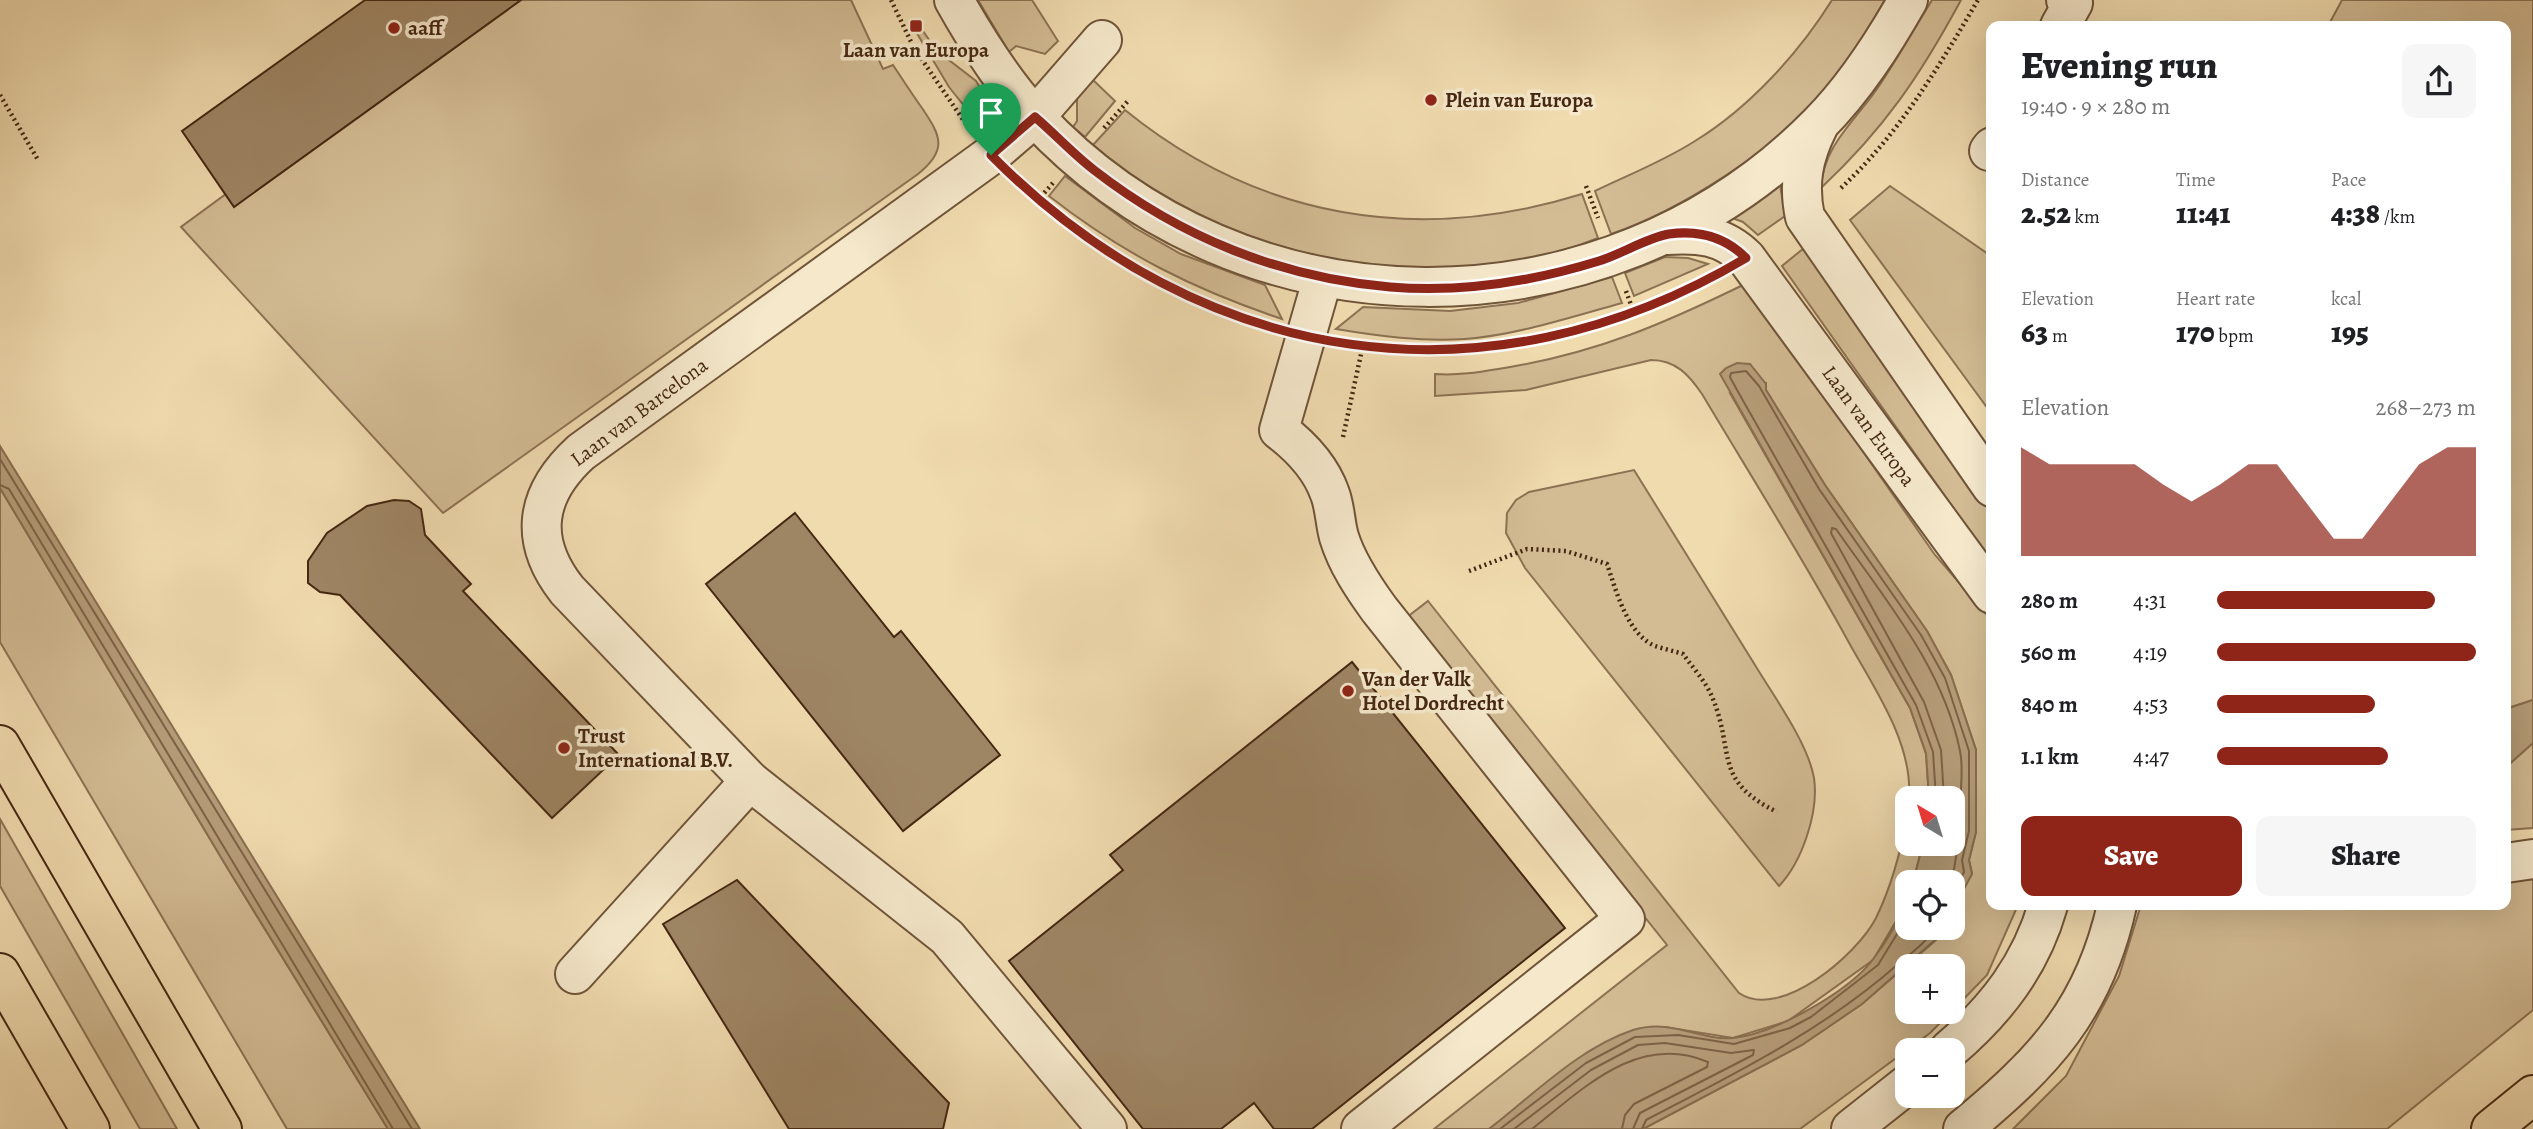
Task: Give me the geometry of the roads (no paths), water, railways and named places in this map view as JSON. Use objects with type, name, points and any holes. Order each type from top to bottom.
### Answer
[{"type":"highway","points":[[0,745],[222,1129]]},
{"type":"highway","points":[[0,973],[90,1129]]},
{"type":"highway","points":[[2491,1129],[2533,1095]]},
{"type":"street","name":"Laan van Europa","points":[[954,0],[984,50],[1035,117],[1093,169],[1177,227],[1239,254],[1323,277],[1390,287],[1449,288],[1505,284],[1574,269],[1667,234],[1760,177],[1819,124],[1866,67],[1908,0]]},
{"type":"street","points":[[2063,21],[2073,3],[2066,0]]},
{"type":"street","name":"Laan van Barcelona","points":[[1102,40],[1035,117],[991,155],[581,452],[558,475],[543,507],[542,545],[556,576],[750,781],[947,937],[1107,1129]]},
{"type":"street","name":"Laan van Europa","points":[[1819,124],[1805,158],[1801,180],[1805,217],[1986,478]]},
{"type":"street","name":"Laan van Europa","points":[[1667,234],[1708,235],[1736,247],[1746,258],[1986,586]]},
{"type":"street","points":[[1323,277],[1279,430],[1310,460],[1330,494],[1339,537],[1361,584],[1625,919],[1361,1129]]},
{"type":"street","points":[[575,974],[750,781]]},
{"type":"street","points":[[2511,862],[2533,859]]},
{"type":"street","points":[[1962,1038],[1995,1007],[2016,979],[2035,945],[2046,910]]},
{"type":"street","points":[[1963,1129],[2032,1069],[2069,1022],[2097,970],[2115,910]]},
{"type":"street","points":[[1851,1129],[1895,1094]]},
{"type":"water","points":[[1737,363],[1750,364],[1766,384],[1766,390],[1825,485],[1927,631],[1951,675],[1976,750],[1976,832],[1969,860],[1972,874],[1965,887],[1965,870],[1916,870],[1920,856],[1965,856],[1965,786],[1928,786],[1926,753],[1910,708],[1720,374]]},
{"type":"water","points":[[0,446],[420,1129],[388,1129],[228,869],[0,488]]},
{"type":"water","points":[[2533,700],[2533,743],[2511,763],[2511,707]]},
{"type":"water","points":[[1895,925],[1895,940],[1935,940],[1919,954],[1895,954],[1895,975],[1862,1004],[1802,1045],[1643,1129],[1489,1129],[1575,1060],[1633,1030],[1647,1027],[1673,1028],[1733,1038],[1750,1035],[1789,1020],[1830,997],[1863,971]]},
{"type":"place","name":"Laan van Europa","points":[[916,26]]},
{"type":"place","name":"aaff","points":[[394,28]]},
{"type":"place","name":"Plein van Europa","points":[[1431,100]]},
{"type":"place","name":"Van der Valk Hotel Dordrecht","points":[[1348,691]]},
{"type":"place","name":"Trust International B.V.","points":[[564,748]]}]
